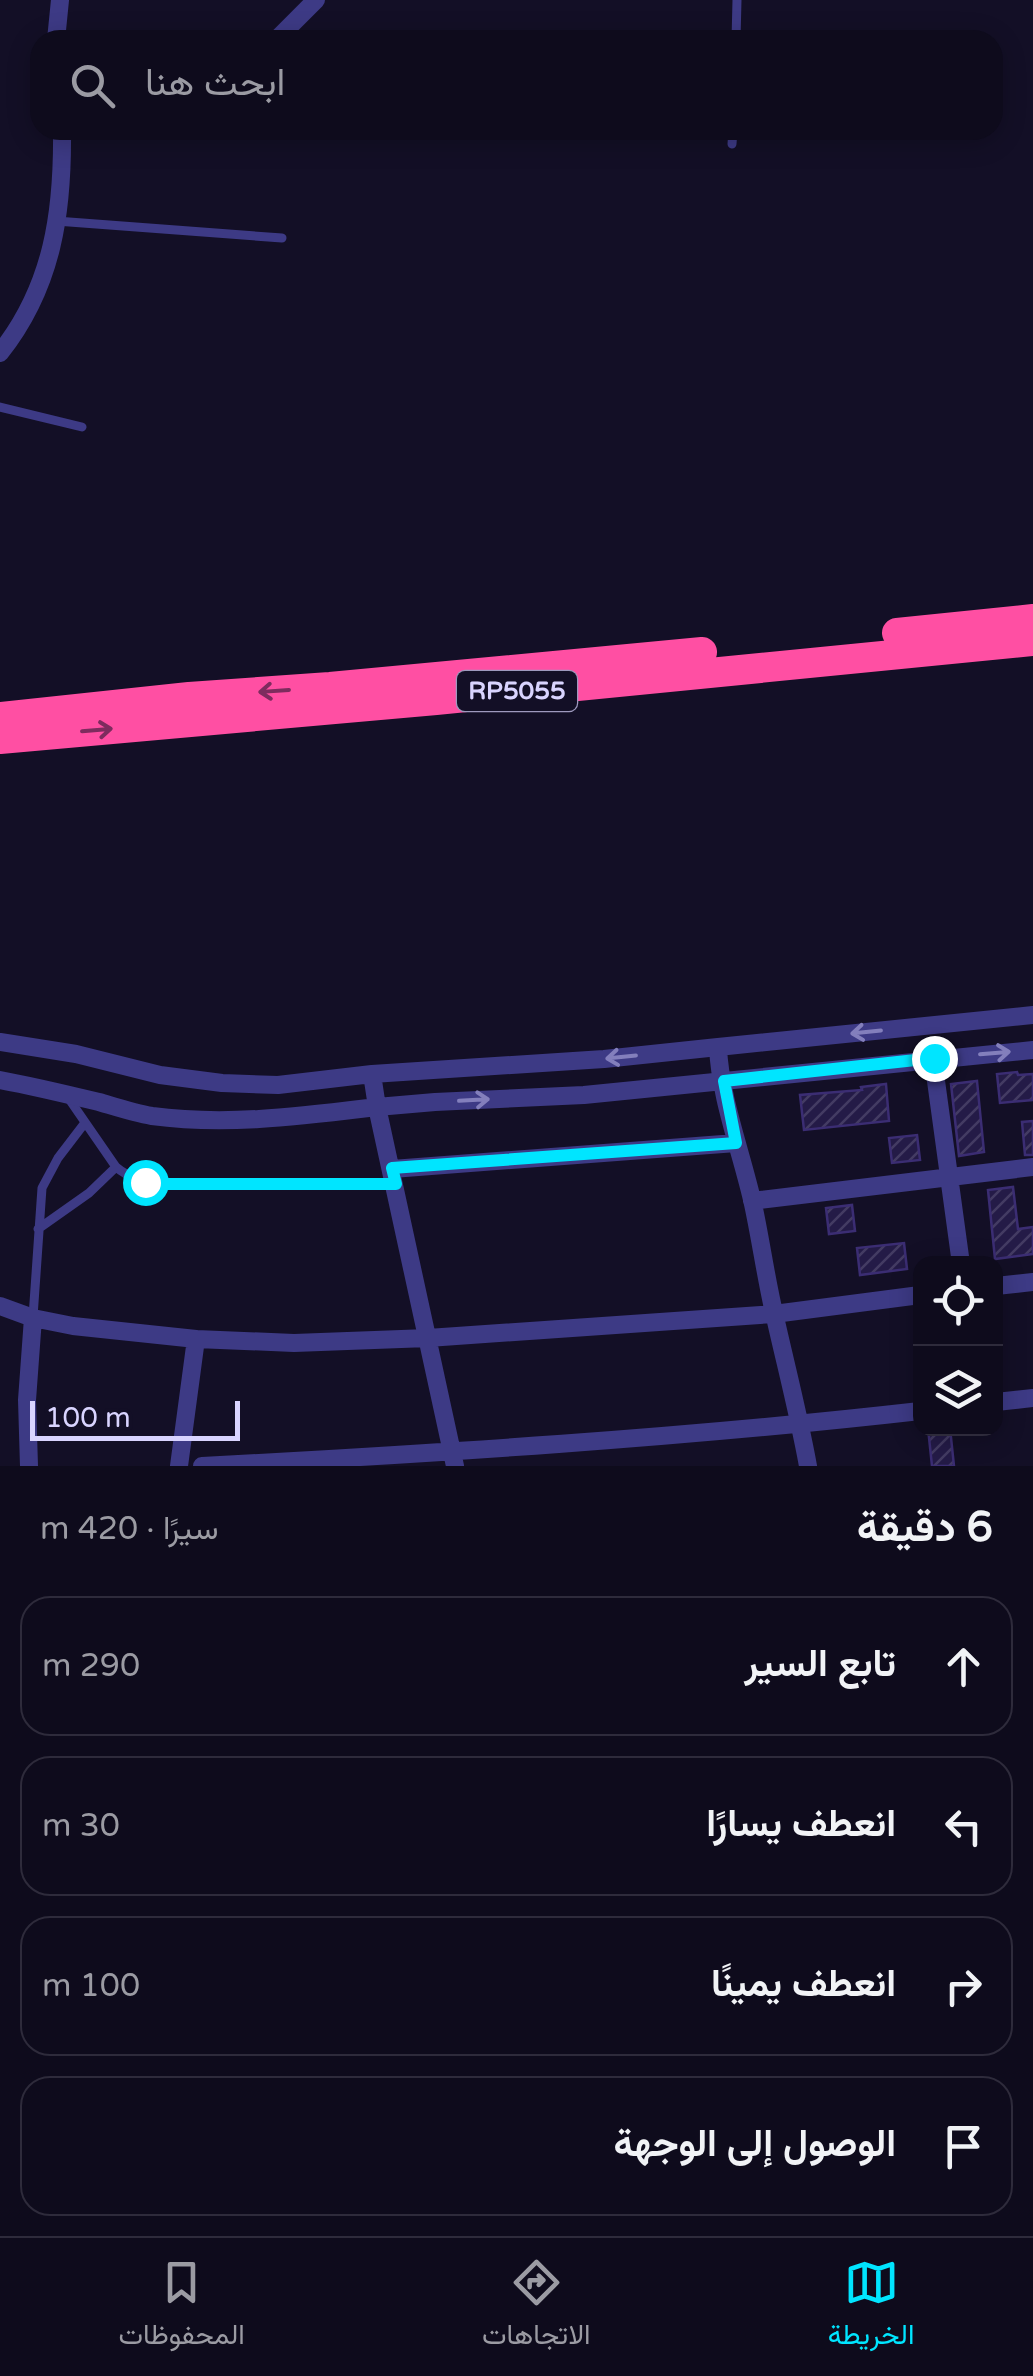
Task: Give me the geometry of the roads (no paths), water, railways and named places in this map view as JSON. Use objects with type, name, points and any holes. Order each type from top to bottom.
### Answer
[{"type":"highway","name":"RP5055","points":[[0,716],[1033,619]]},
{"type":"highway","name":"RP5055","points":[[0,739],[1033,641]]},
{"type":"street","points":[[57,30],[60,0]]},
{"type":"street","points":[[286,30],[316,0]]},
{"type":"street","points":[[0,353],[18,328],[46,270],[54,242],[62,140]]},
{"type":"street","points":[[0,1042],[76,1054],[160,1076],[222,1084],[278,1085],[372,1074],[604,1059],[1033,1015]]},
{"type":"street","points":[[718,1047],[808,1466]]},
{"type":"street","points":[[0,1080],[146,1115],[223,1121],[435,1102],[584,1095],[1033,1050]]},
{"type":"street","points":[[934,1058],[959,1256]]},
{"type":"street","points":[[372,1074],[454,1459]]},
{"type":"street","points":[[394,1176],[736,1143]]},
{"type":"street","points":[[752,1201],[1033,1166]]},
{"type":"street","points":[[1003,1285],[1033,1282]]},
{"type":"street","points":[[0,1306],[73,1326],[196,1339],[294,1343],[428,1338],[774,1314],[913,1296]]},
{"type":"street","points":[[29,1466],[26,1400],[33,1318]]},
{"type":"street","points":[[179,1466],[196,1339]]},
{"type":"street","points":[[1003,1401],[1033,1398]]},
{"type":"street","points":[[202,1466],[454,1459],[913,1412]]},
{"type":"lane","points":[[736,30],[737,0]]},
{"type":"lane","points":[[732,140],[732,144]]},
{"type":"lane","points":[[56,221],[282,238]]},
{"type":"lane","points":[[0,407],[82,427]]},
{"type":"lane","points":[[65,1094],[116,1167],[133,1178],[159,1184],[394,1176]]},
{"type":"lane","points":[[33,1318],[42,1188],[58,1158],[84,1124]]},
{"type":"lane","points":[[38,1229],[89,1194],[116,1167]]}]
